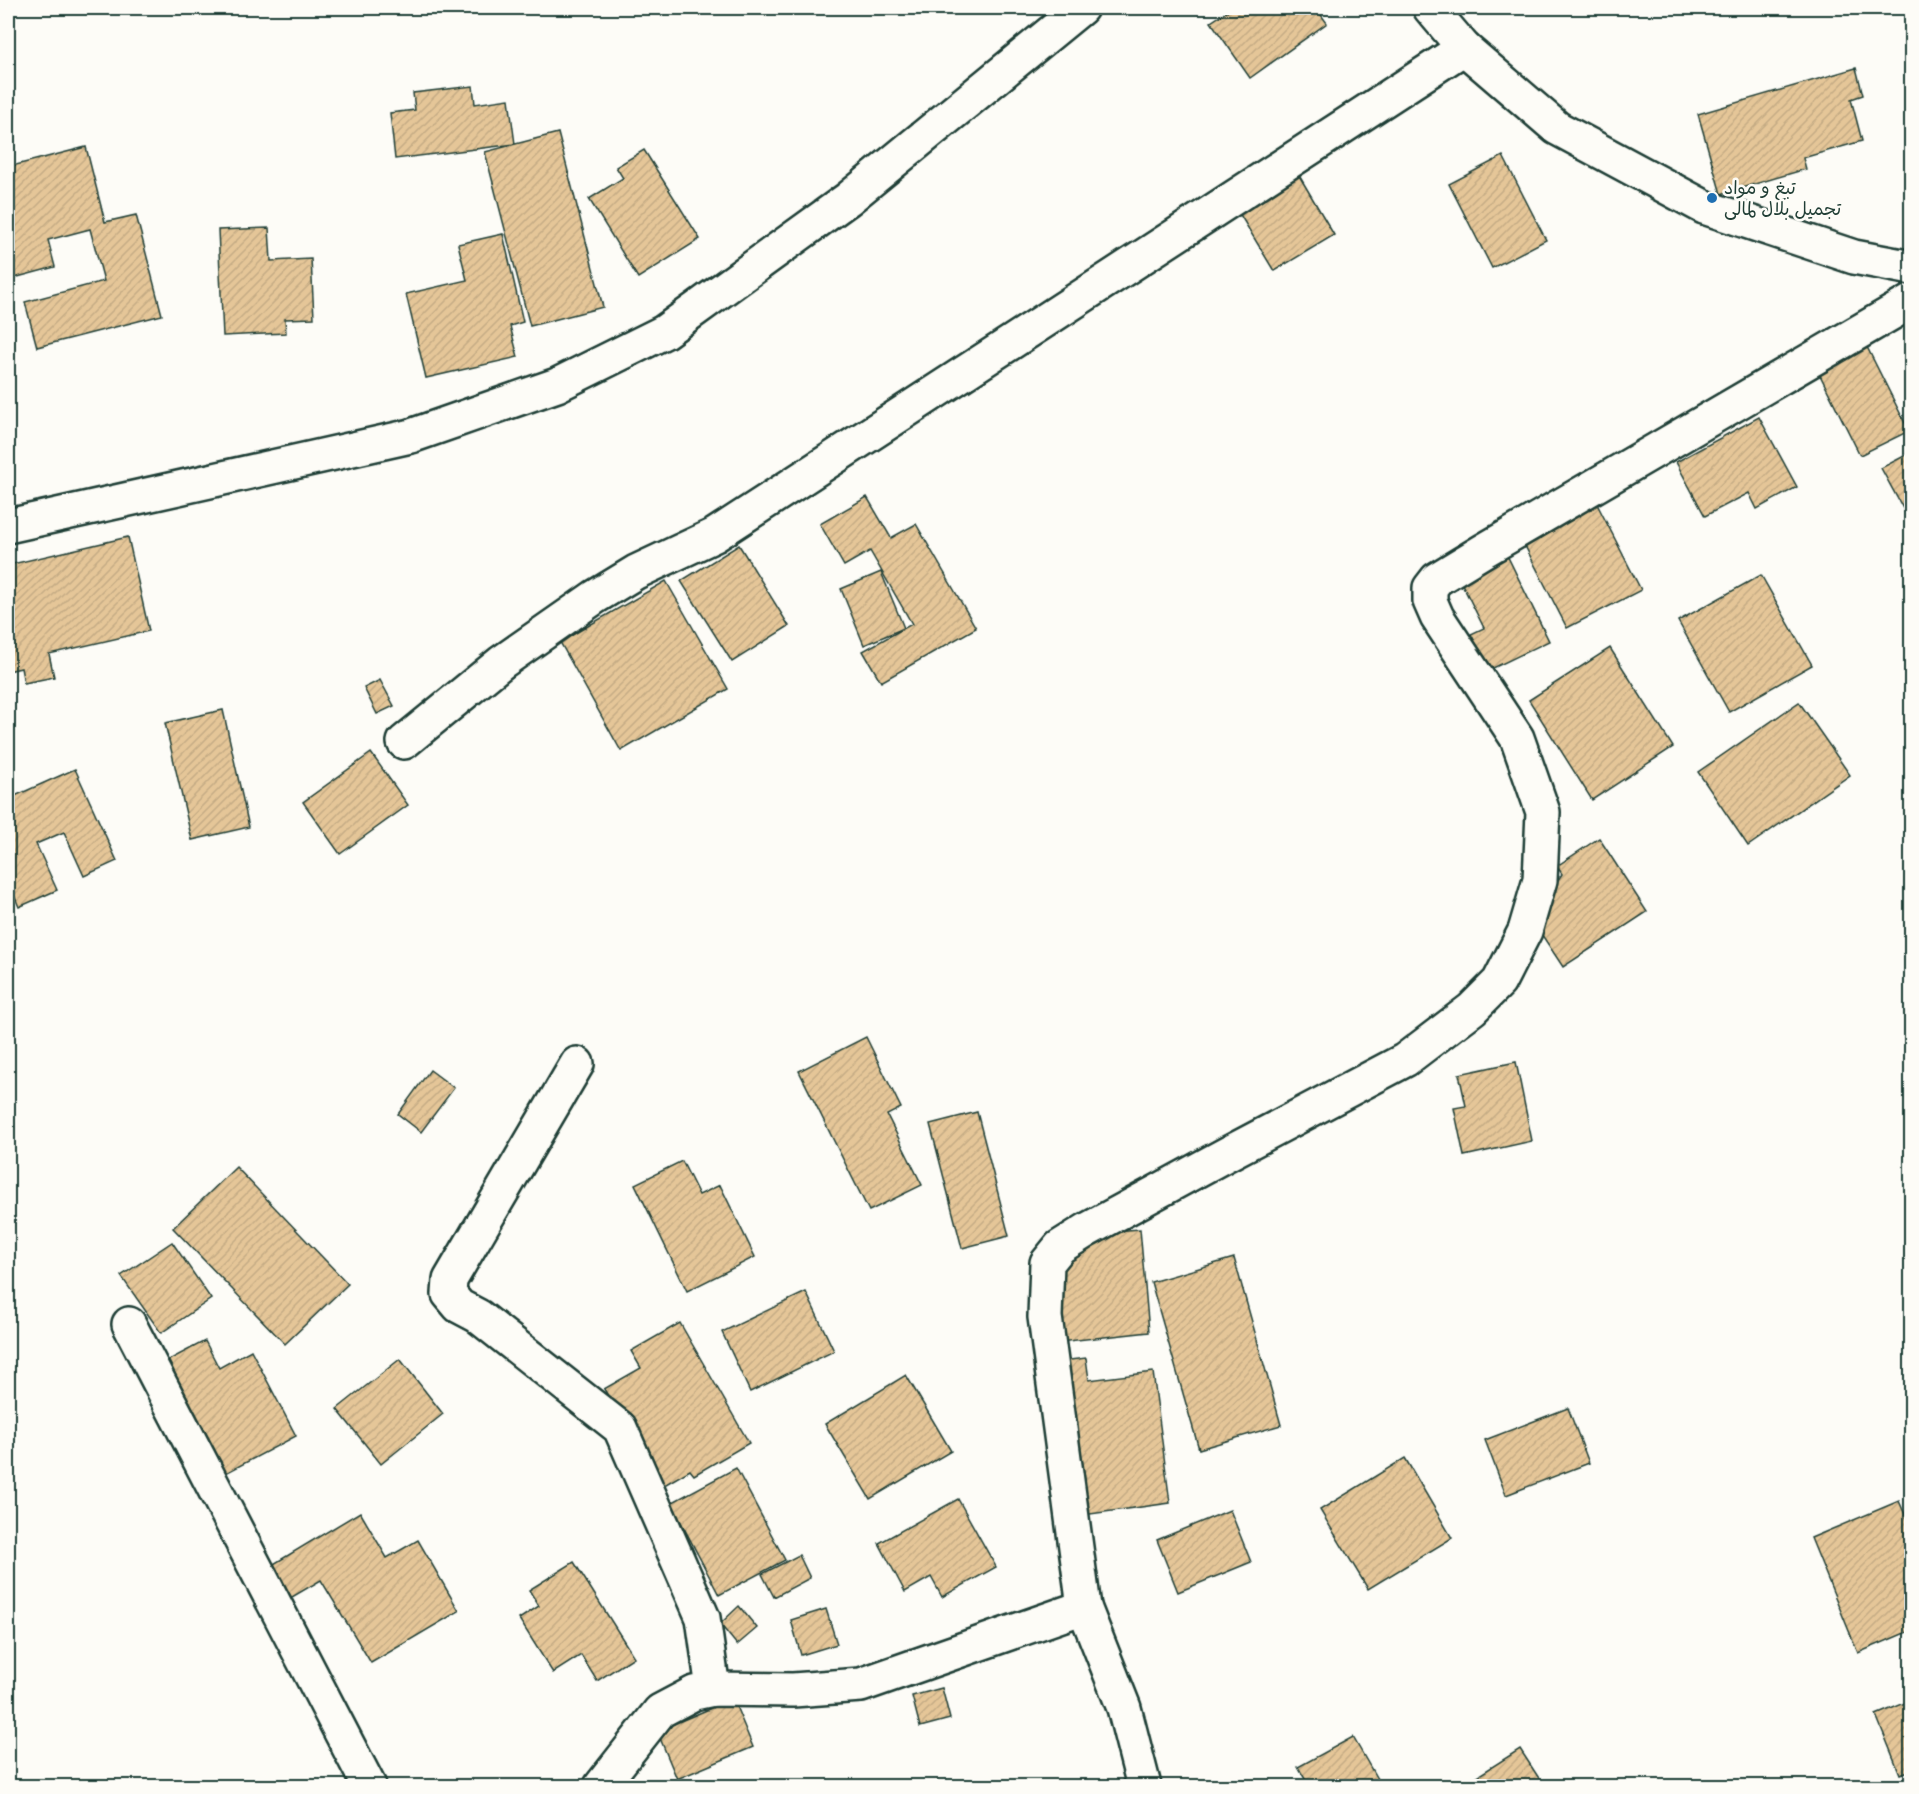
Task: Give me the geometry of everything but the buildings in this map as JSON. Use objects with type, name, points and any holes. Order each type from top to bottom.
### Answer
[{"type":"street","points":[[8,526],[411,436],[557,385],[664,332],[848,199],[1081,8]]},
{"type":"street","points":[[1430,8],[1464,48],[1557,128],[1704,207],[1854,257],[1911,268]]},
{"type":"street","points":[[404,742],[502,662],[595,597],[636,572],[715,535],[1464,48]]},
{"type":"street","points":[[1144,1786],[1124,1708],[1084,1607],[1045,1317],[1047,1263],[1060,1247],[1088,1230],[1405,1060],[1472,1009],[1499,982],[1525,932],[1540,879],[1543,812],[1517,738],[1437,617],[1430,601],[1430,588],[1437,579],[1911,301]]},
{"type":"street","points":[[577,1064],[450,1280],[449,1294],[459,1306],[478,1316],[620,1428],[703,1618],[713,1689]]},
{"type":"street","points":[[129,1324],[369,1786]]},
{"type":"street","points":[[601,1786],[660,1711],[694,1693],[713,1689],[793,1690],[861,1685],[1084,1607]]},
{"type":"place","name":"تبغ و مواد تجميل بلال لمالى","points":[[1712,198]]}]
